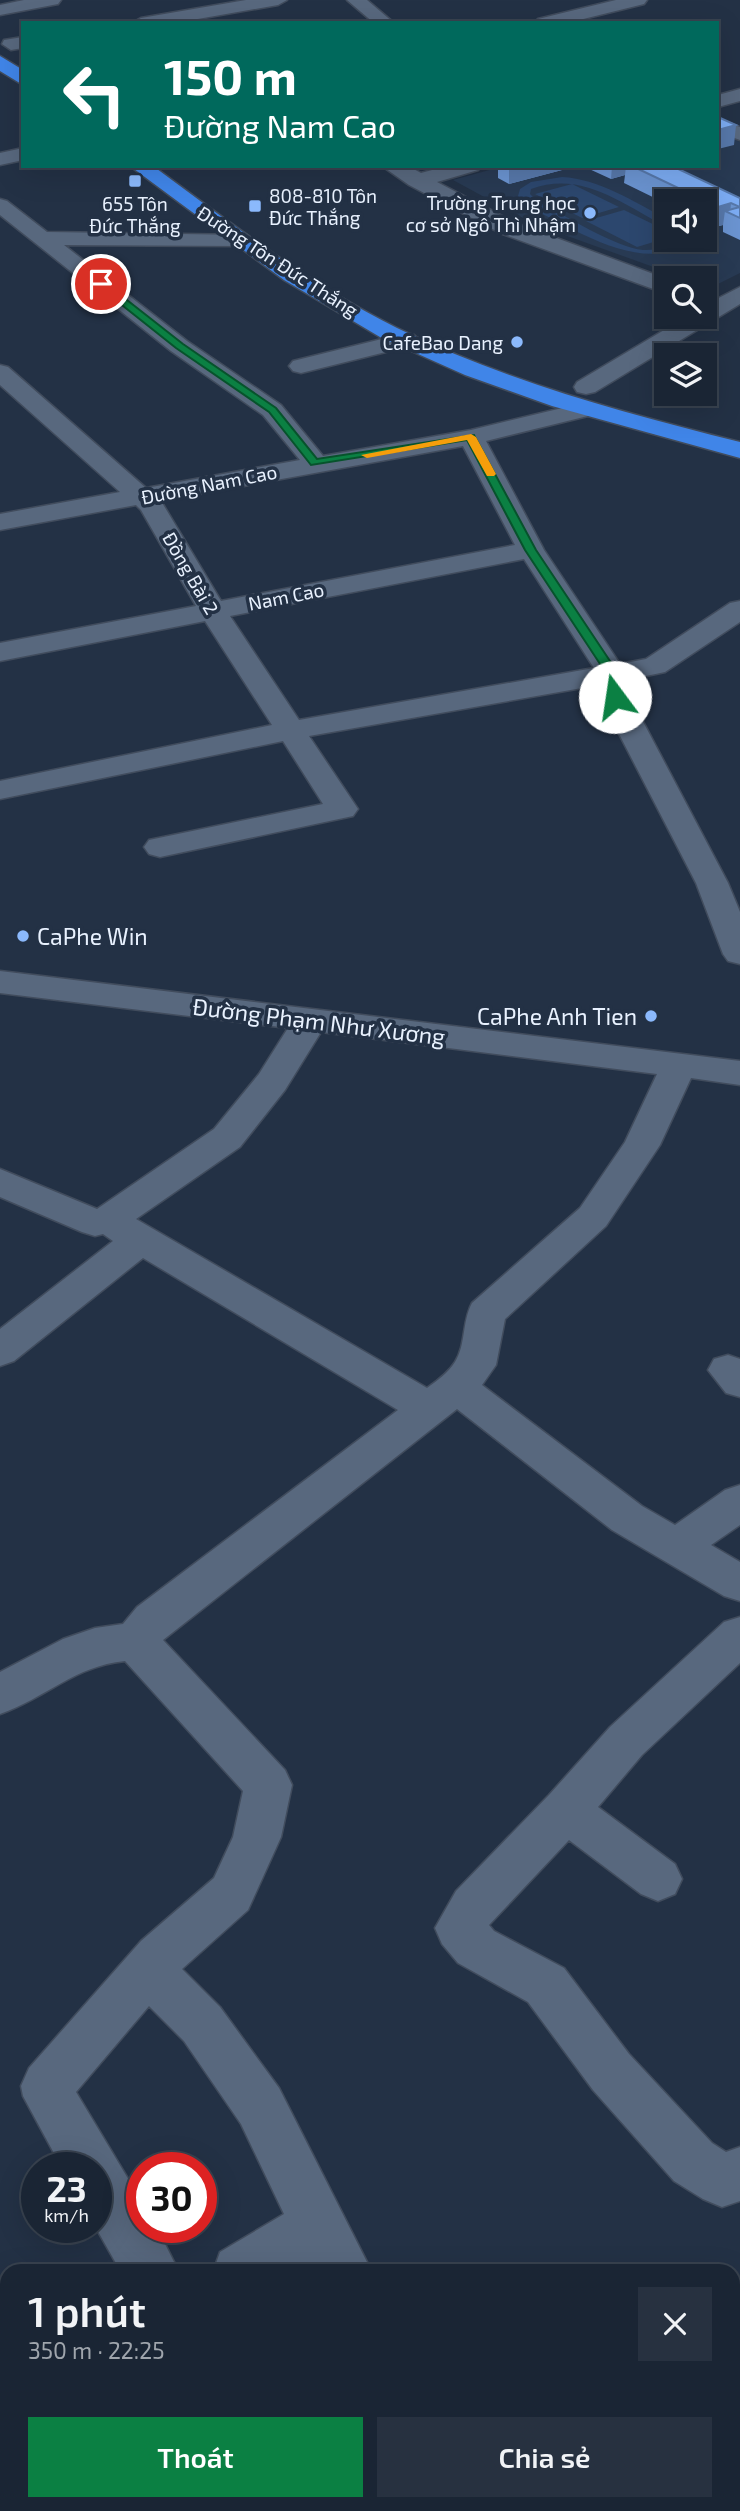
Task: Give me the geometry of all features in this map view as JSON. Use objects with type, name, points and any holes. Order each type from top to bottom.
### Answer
[{"type":"highway","points":[[0,62],[21,78]]},
{"type":"highway","name":"Đường Tôn Đức Thắng","points":[[143,168],[239,240],[320,293],[406,340],[468,368],[584,399],[740,450]]},
{"type":"highway","name":"Đường Tôn Đức Thắng","points":[[537,369],[584,399],[740,430]]},
{"type":"street","points":[[0,10],[52,0]]},
{"type":"street","points":[[164,21],[187,19],[227,4],[278,0]]},
{"type":"street","points":[[356,0],[382,21]]},
{"type":"street","points":[[552,21],[638,0]]},
{"type":"street","points":[[548,2],[603,8]]},
{"type":"street","points":[[227,4],[249,21]]},
{"type":"street","points":[[719,101],[740,95]]},
{"type":"street","points":[[719,125],[740,135]]},
{"type":"street","points":[[0,159],[21,154]]},
{"type":"street","points":[[395,168],[508,229],[654,282]]},
{"type":"street","points":[[416,181],[464,168]]},
{"type":"street","points":[[0,205],[179,346],[272,410],[315,463]]},
{"type":"street","points":[[0,231],[239,240]]},
{"type":"street","name":"Đường Nam Cao","points":[[717,308],[740,294]]},
{"type":"street","name":"Đường Nam Cao","points":[[0,522],[315,463],[471,437],[584,399],[686,329]]},
{"type":"street","points":[[301,366],[406,340]]},
{"type":"street","name":"Đồng Bài 2","points":[[0,373],[152,506],[212,610],[342,809],[160,847]]},
{"type":"street","points":[[471,437],[531,550],[612,673],[615,697],[726,884],[740,954]]},
{"type":"street","name":"Nam Cao","points":[[0,652],[531,550]]},
{"type":"street","points":[[0,790],[292,730],[655,666],[740,609]]},
{"type":"street","name":"Đường Phạm Như Xương","points":[[0,982],[740,1073]]},
{"type":"street","points":[[0,1182],[95,1223],[108,1220],[227,1138],[272,1082],[311,1020]]},
{"type":"street","points":[[0,1695],[72,1652],[103,1643],[135,1641],[153,1620],[443,1398],[476,1365],[486,1314],[593,1217],[642,1145],[679,1066]]},
{"type":"street","points":[[108,1220],[443,1398],[627,1518],[740,1583]]},
{"type":"street","points":[[0,1351],[141,1239]]},
{"type":"street","points":[[676,1547],[740,1502]]},
{"type":"street","points":[[740,1634],[626,1741],[566,1811],[473,1907],[460,1928],[476,1947],[546,1984],[611,2072],[693,2162],[722,2180],[740,2174]]},
{"type":"street","points":[[82,2152],[49,2096],[47,2086],[159,1957],[231,1894],[257,1837],[268,1785],[135,1641]]},
{"type":"street","points":[[566,1811],[658,1879]]},
{"type":"street","points":[[159,1957],[157,1969],[165,1987],[202,2024],[260,2106],[318,2225],[340,2264]]},
{"type":"street","points":[[112,2203],[147,2264]]},
{"type":"street","points":[[253,2264],[318,2225]]},
{"type":"shaded area","name":"Trường Trung học cơ sở Ngô Thì Nhậm","points":[[719,132],[740,142],[740,273],[717,284],[717,266],[654,267],[534,224],[453,180],[497,168],[719,168]]},
{"type":"shaded area","points":[[562,177],[590,182],[616,192],[654,212],[654,220],[618,200],[585,187],[550,184],[531,189],[530,194],[537,201],[619,243],[632,248],[665,252],[652,254],[629,251],[607,244],[523,204],[518,196],[520,189],[531,182]]},
{"type":"shaded area","points":[[572,184],[619,207],[582,218],[535,194]]},
{"type":"shaded area","points":[[624,210],[654,225],[654,242],[637,247],[586,221]]},
{"type":"building","points":[[719,117],[736,125],[719,130]]},
{"type":"building","points":[[636,168],[676,168],[740,198],[740,207],[731,203],[717,207],[717,189],[680,189]]},
{"type":"building","points":[[740,207],[740,218],[725,211]]},
{"type":"slow traffic","points":[[367,455],[471,437],[490,474]]},
{"type":"place","name":"655 Tôn Đức Thắng","points":[[135,181]]},
{"type":"place","name":"808-810 Tôn Đức Thắng","points":[[255,206]]},
{"type":"place","name":"Trường Trung học cơ sở Ngô Thì Nhậm","points":[[590,213]]},
{"type":"place","name":"CafeBao Dang","points":[[517,342]]},
{"type":"place","name":"CaPhe Win","points":[[23,936]]},
{"type":"place","name":"CaPhe Anh Tien","points":[[651,1016]]},
{"type":"route","points":[[101,284],[179,346],[272,410],[315,463],[471,437],[531,550],[612,673],[615,697]]}]
